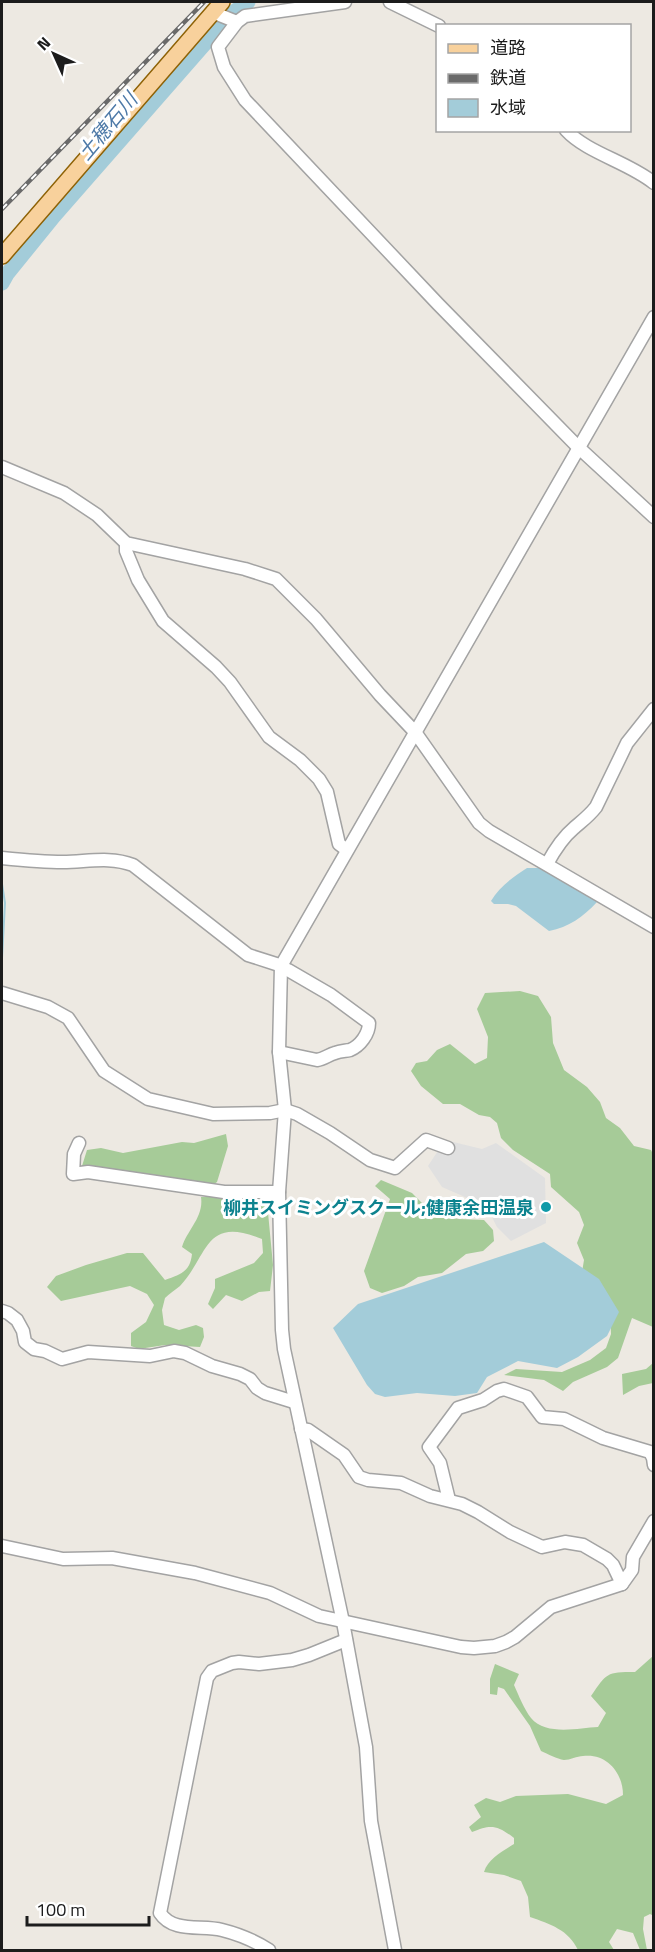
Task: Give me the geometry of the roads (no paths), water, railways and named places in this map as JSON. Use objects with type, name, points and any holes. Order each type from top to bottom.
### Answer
[{"type":"main road","points":[[2,254],[217,9]]},
{"type":"street","points":[[345,2],[245,16],[235,21],[218,47],[224,67],[245,100],[430,295],[578,447],[654,517]]},
{"type":"street","points":[[390,2],[436,25]]},
{"type":"street","points":[[217,9],[235,21]]},
{"type":"street","points":[[568,132],[575,138],[634,169],[654,183]]},
{"type":"street","points":[[395,1950],[371,1821],[366,1747],[346,1640],[285,1360],[279,1215],[285,1110],[279,1052],[281,966],[654,317]]},
{"type":"street","points":[[2,467],[64,493],[97,515],[126,543],[245,569],[276,579],[316,619],[380,695],[415,732],[478,823],[654,927]]},
{"type":"street","points":[[126,543],[126,551],[138,580],[163,621],[230,682],[269,737],[300,760],[319,779],[327,792],[339,844],[347,850]]},
{"type":"street","points":[[547,864],[567,835],[596,807],[627,743],[654,709]]},
{"type":"street","points":[[2,858],[44,862],[122,861],[141,870],[248,955],[281,966],[331,995],[369,1023],[369,1030],[351,1050],[334,1053],[323,1060],[279,1052]]},
{"type":"street","points":[[2,993],[48,1007],[68,1018],[104,1071],[148,1099],[213,1114],[270,1113],[285,1110],[297,1114],[330,1133],[370,1160],[395,1168],[426,1140],[447,1148]]},
{"type":"street","points":[[79,1143],[74,1154],[73,1174],[88,1172],[224,1192],[279,1192]]},
{"type":"street","points":[[2,1311],[17,1320],[26,1342],[34,1349],[45,1351],[62,1359],[88,1352],[150,1356],[174,1351],[185,1353],[212,1366],[250,1379],[257,1388],[265,1393],[294,1402]]},
{"type":"street","points":[[449,1500],[440,1463],[429,1447],[458,1408],[483,1400],[497,1390],[504,1389],[527,1397],[542,1417],[564,1419],[603,1438],[650,1452],[654,1465]]},
{"type":"street","points":[[301,1429],[308,1430],[344,1455],[359,1477],[401,1483],[430,1496],[449,1500],[478,1512],[510,1532],[542,1547],[565,1542],[583,1545],[608,1559],[622,1584]]},
{"type":"street","points":[[2,1545],[63,1559],[112,1558],[195,1573],[270,1593],[319,1616],[474,1648],[495,1646],[515,1637],[551,1607],[622,1584],[632,1570],[633,1557],[654,1521]]},
{"type":"street","points":[[270,1950],[250,1939],[220,1930],[172,1924],[160,1913],[207,1678],[212,1671],[232,1663],[259,1664],[292,1660],[346,1640]]},
{"type":"water","points":[[527,868],[543,868],[595,897],[597,902],[575,921],[549,931],[516,906],[494,904],[491,901],[502,887]]},
{"type":"water","points":[[544,1242],[599,1279],[619,1312],[607,1336],[578,1357],[557,1368],[518,1361],[487,1377],[477,1393],[455,1396],[417,1393],[385,1397],[375,1394],[367,1385],[333,1328],[358,1304]]},
{"type":"waterway","name":"土穂石川","points":[[2,283],[54,216],[208,40],[231,14],[248,2]]},
{"type":"waterway","name":"土穂石川","points":[[2,884],[5,903],[2,958]]},
{"type":"railway","points":[[2,209],[204,2]]},
{"type":"place","name":"柳井スイミングスクール;健康余田温泉","points":[[546,1207]]}]
